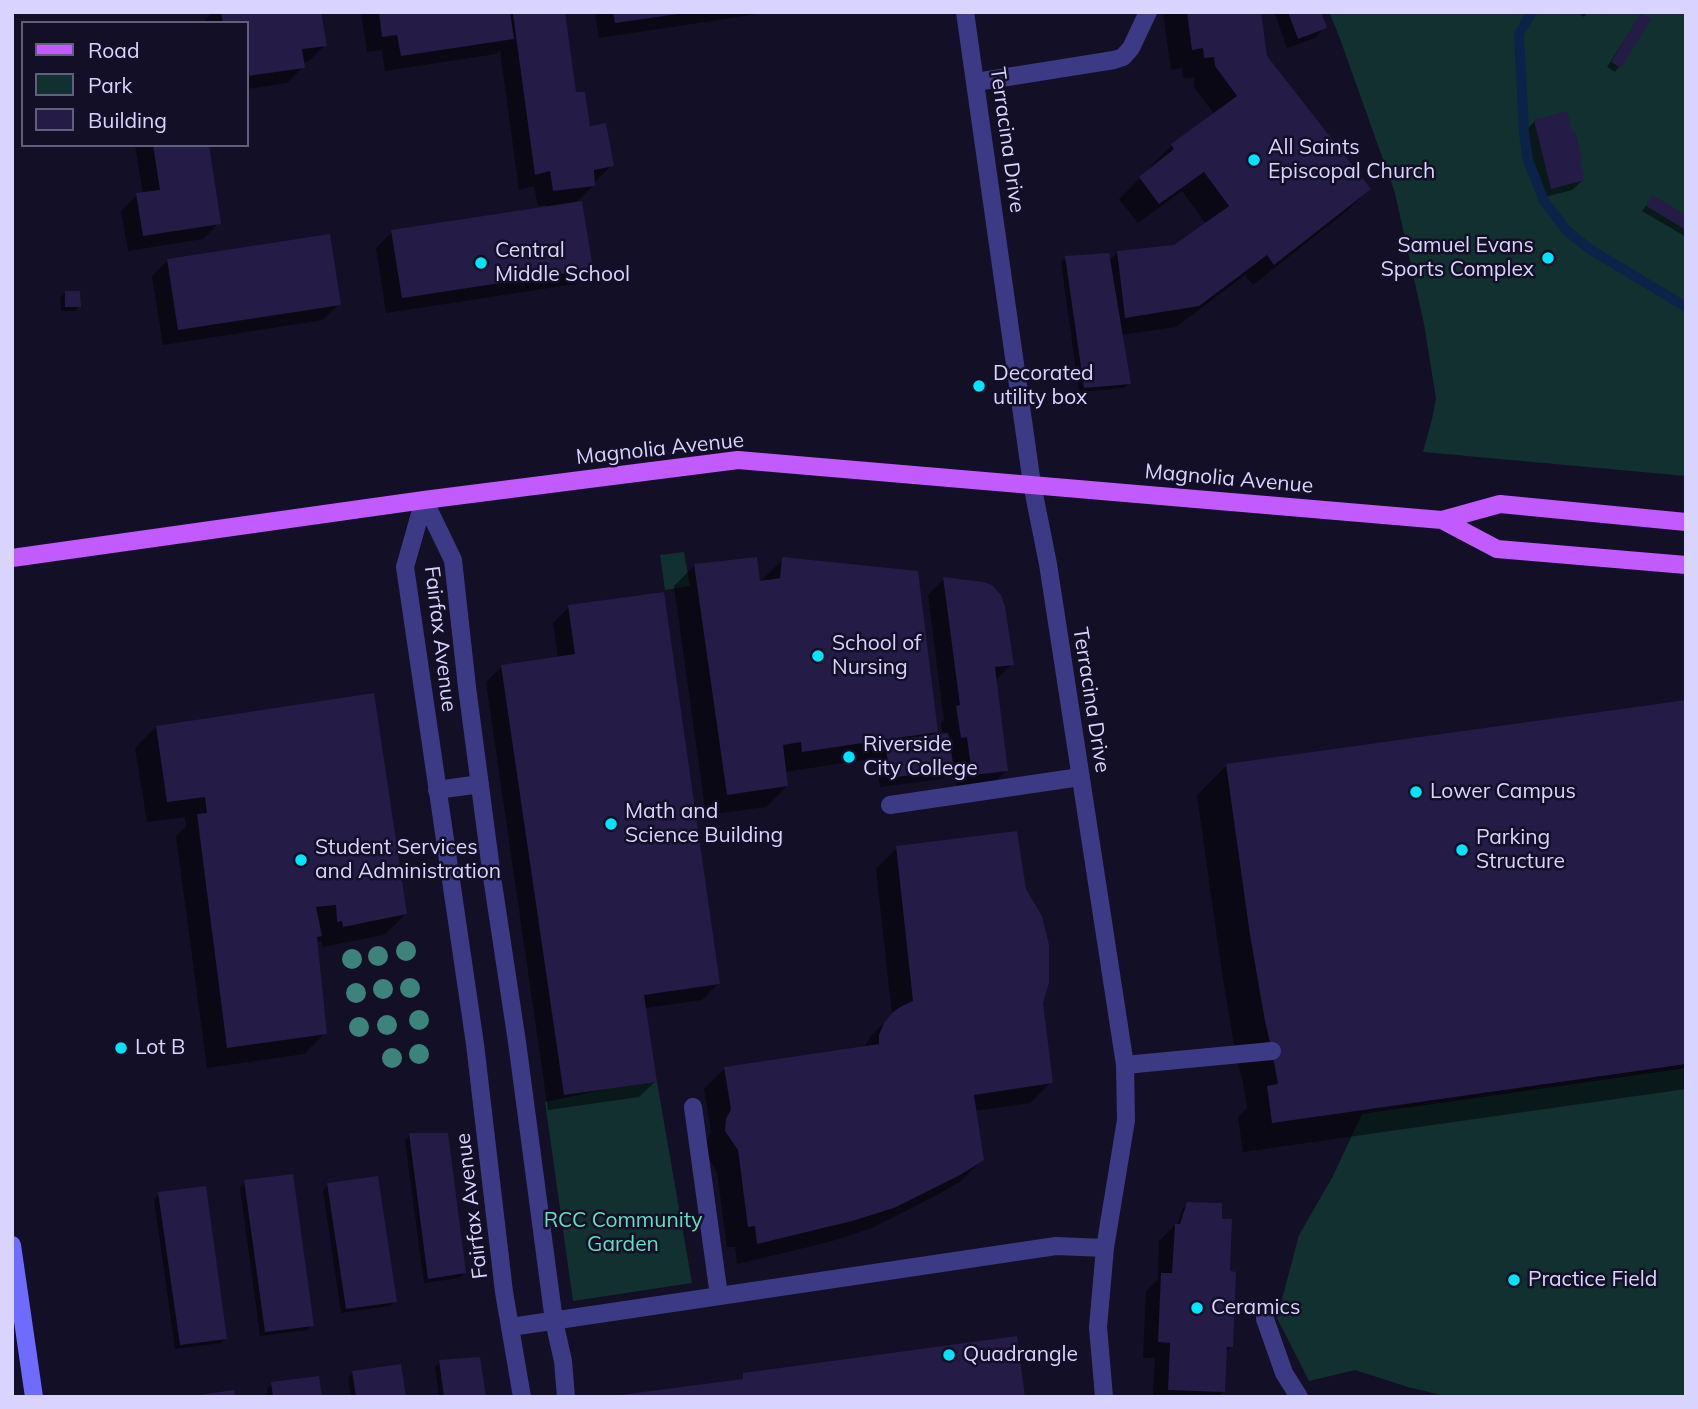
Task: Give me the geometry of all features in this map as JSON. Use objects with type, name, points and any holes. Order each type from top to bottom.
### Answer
[{"type":"main road","name":"Magnolia Avenue","points":[[12,558],[424,500],[738,460],[1442,520],[1500,504],[1686,522]]},
{"type":"main road","name":"Magnolia Avenue","points":[[1442,520],[1497,548],[1686,565]]},
{"type":"street","name":"Terracina Drive","points":[[965,12],[1032,484],[1048,564],[1125,1065],[1126,1120],[1105,1248],[1098,1327],[1104,1397]]},
{"type":"street","points":[[976,82],[1114,61],[1124,57],[1148,12]]},
{"type":"street","name":"Fairfax Avenue","points":[[424,500],[453,560],[480,785],[566,1397]]},
{"type":"street","name":"Fairfax Avenue","points":[[424,500],[405,567],[475,1044],[504,1292],[522,1397]]},
{"type":"street","points":[[890,805],[1080,777]]},
{"type":"street","points":[[437,790],[480,785]]},
{"type":"street","points":[[1125,1065],[1272,1051]]},
{"type":"street","points":[[694,1107],[719,1296]]},
{"type":"street","points":[[12,1245],[34,1397]]},
{"type":"street","points":[[511,1327],[1056,1246],[1105,1248]]},
{"type":"street","points":[[1265,1320],[1284,1373],[1299,1397]]},
{"type":"green space","name":"Samuel Evans Sports Complex","points":[[1329,12],[1686,12],[1686,476],[1423,452],[1436,399],[1424,324],[1395,193]]},
{"type":"green space","points":[[684,552],[690,586],[665,590],[660,555]]},
{"type":"green space","name":"Practice Field","points":[[1686,1068],[1686,1397],[1449,1397],[1355,1370],[1309,1381],[1277,1318],[1299,1235],[1333,1176],[1362,1114]]},
{"type":"green space","name":"RCC Community Garden","points":[[657,1082],[692,1283],[573,1301],[545,1102],[610,1088]]},
{"type":"building","points":[[221,12],[321,12],[327,46],[302,49],[305,68],[248,76],[248,21],[223,21]]},
{"type":"building","points":[[379,12],[510,12],[514,39],[401,56],[397,35],[382,37]]},
{"type":"building","points":[[565,12],[576,92],[585,92],[590,126],[606,123],[614,166],[594,170],[595,186],[553,191],[550,171],[535,175],[513,14]]},
{"type":"building","points":[[613,12],[678,12],[678,14],[615,23]]},
{"type":"building","name":"All Saints Episcopal Church","points":[[1187,12],[1261,12],[1267,56],[1371,189],[1274,265],[1267,255],[1199,306],[1125,318],[1117,251],[1174,245],[1229,206],[1204,172],[1159,204],[1139,177],[1174,149],[1171,144],[1237,96],[1215,66],[1214,57],[1204,58],[1203,48],[1192,50]]},
{"type":"building","points":[[1288,12],[1321,12],[1327,28],[1298,39]]},
{"type":"building","points":[[1641,13],[1651,19],[1621,68],[1611,62]]},
{"type":"building","points":[[1567,111],[1572,132],[1575,131],[1585,180],[1551,189],[1534,120]]},
{"type":"building","points":[[153,147],[209,147],[221,224],[143,236],[136,193],[160,190]]},
{"type":"building","points":[[1652,195],[1686,215],[1686,230],[1646,206]]},
{"type":"building","points":[[582,201],[593,269],[402,298],[391,230]]},
{"type":"building","points":[[330,234],[341,305],[178,330],[167,259]]},
{"type":"building","points":[[1109,253],[1131,384],[1084,388],[1065,256]]},
{"type":"building","points":[[65,291],[80,291],[81,307],[65,307]]},
{"type":"building","name":"School of Nursing","points":[[757,557],[760,581],[780,578],[782,557],[918,571],[938,732],[802,752],[801,742],[783,745],[788,786],[727,795],[694,564]]},
{"type":"building","points":[[943,577],[983,582],[992,585],[1001,595],[1014,665],[995,667],[1008,771],[972,775],[967,737],[961,738],[956,706],[960,705]]},
{"type":"building","name":"Math and Science Building","points":[[664,592],[720,984],[644,995],[657,1082],[564,1095],[501,665],[575,654],[568,605]]},
{"type":"building","name":"Student Services and Administration","points":[[374,693],[407,914],[343,927],[342,921],[337,922],[336,905],[316,907],[322,936],[317,937],[327,1034],[227,1048],[197,814],[207,813],[205,797],[167,802],[156,726]]},
{"type":"building","name":"Parking Structure","points":[[1686,700],[1686,1064],[1272,1123],[1267,1086],[1278,1084],[1250,935],[1226,764]]},
{"type":"building","points":[[948,733],[954,769],[890,778],[885,741]]},
{"type":"building","points":[[1017,831],[1026,889],[1042,916],[1049,945],[1049,983],[1043,1003],[1053,1083],[974,1095],[984,1160],[960,1175],[894,1208],[757,1244],[755,1226],[748,1227],[738,1150],[725,1131],[726,1119],[731,1109],[724,1067],[879,1044],[884,1023],[892,1013],[913,1001],[896,846]]},
{"type":"building","points":[[409,1133],[448,1133],[466,1273],[428,1279]]},
{"type":"building","points":[[293,1174],[314,1326],[265,1332],[244,1180]]},
{"type":"building","points":[[378,1176],[397,1302],[346,1309],[327,1183]]},
{"type":"building","points":[[206,1186],[227,1339],[180,1345],[158,1192]]},
{"type":"building","name":"Ceramics","points":[[1187,1202],[1222,1203],[1222,1219],[1232,1219],[1230,1271],[1236,1272],[1233,1347],[1227,1347],[1225,1392],[1168,1390],[1170,1343],[1158,1342],[1161,1273],[1172,1273],[1175,1224],[1180,1224]]},
{"type":"building","name":"Quadrangle","points":[[1017,1336],[1025,1397],[620,1397],[743,1379],[743,1373]]},
{"type":"building","points":[[480,1357],[486,1397],[444,1397],[439,1360]]},
{"type":"building","points":[[401,1364],[406,1397],[356,1397],[352,1371]]},
{"type":"building","points":[[319,1376],[322,1397],[273,1397],[271,1382]]},
{"type":"building","points":[[234,1390],[235,1397],[199,1397],[199,1395]]},
{"type":"waterway","points":[[1532,12],[1519,34],[1524,133],[1528,160],[1544,201],[1567,231],[1591,250],[1686,307]]},
{"type":"place","name":"All Saints Episcopal Church","points":[[1254,160]]},
{"type":"place","name":"Samuel Evans Sports Complex","points":[[1548,258]]},
{"type":"place","name":"Central Middle School","points":[[481,263]]},
{"type":"place","name":"Decorated utility box","points":[[979,386]]},
{"type":"place","name":"School of Nursing","points":[[818,656]]},
{"type":"place","name":"Riverside City College","points":[[849,757]]},
{"type":"place","name":"Lower Campus","points":[[1416,792]]},
{"type":"place","name":"Math and Science Building","points":[[611,824]]},
{"type":"place","name":"Parking Structure","points":[[1462,850]]},
{"type":"place","name":"Student Services and Administration","points":[[301,860]]},
{"type":"place","name":"Lot B","points":[[121,1048]]},
{"type":"place","name":"Practice Field","points":[[1514,1280]]},
{"type":"place","name":"Ceramics","points":[[1197,1308]]},
{"type":"place","name":"Quadrangle","points":[[949,1355]]}]
